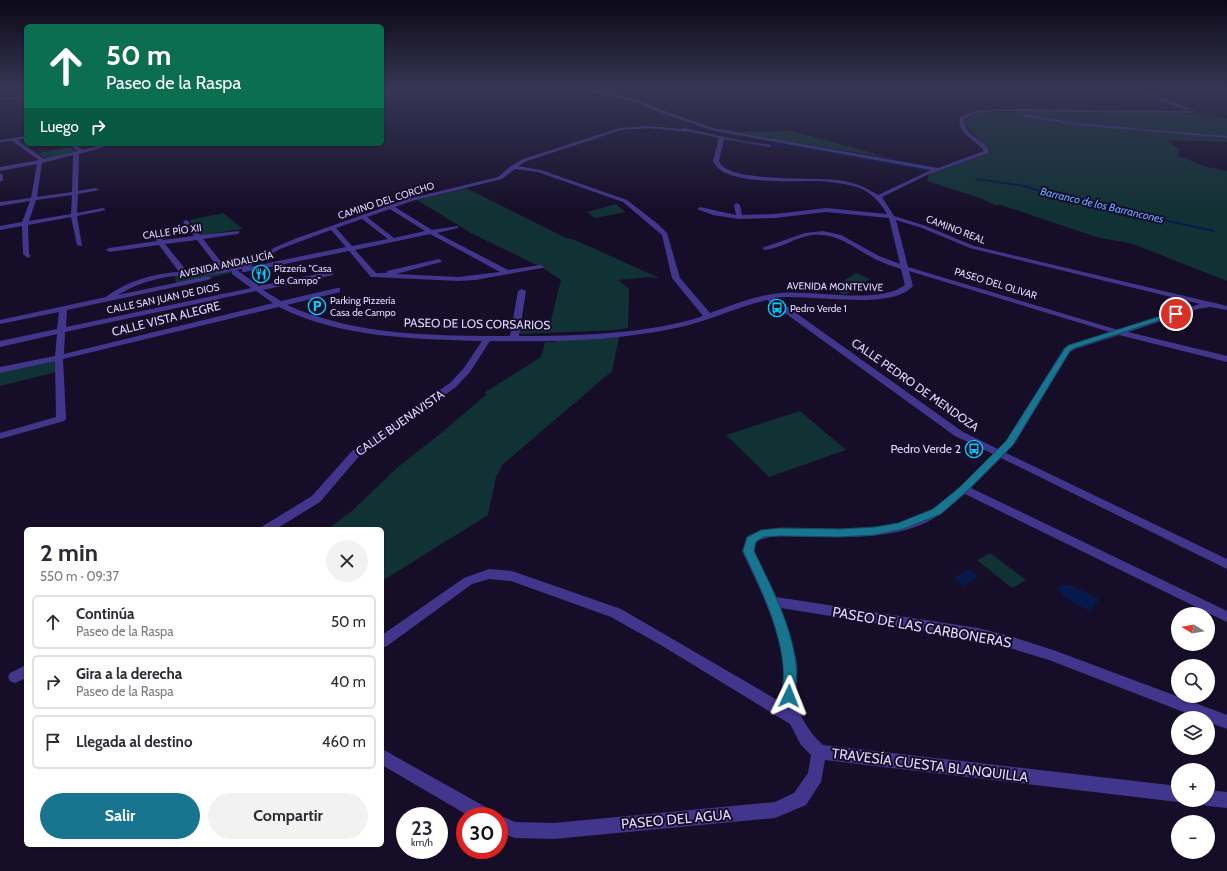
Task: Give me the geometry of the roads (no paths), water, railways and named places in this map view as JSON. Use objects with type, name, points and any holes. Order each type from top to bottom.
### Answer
[{"type":"street","name":"CAMINO DEL CORCHO","points":[[107,300],[117,292],[137,282],[167,274],[206,274],[226,271],[252,264],[278,248],[410,200],[493,180],[506,174],[517,163],[525,160],[620,130],[633,129]]},
{"type":"street","name":"CAMINO DEL CORCHO","points":[[682,129],[753,144],[810,151],[927,173]]},
{"type":"street","name":"CAMINO DEL CORCHO","points":[[687,129],[699,133]]},
{"type":"street","name":"CAMINO DEL CORCHO","points":[[711,129],[937,169]]},
{"type":"street","points":[[878,197],[927,173],[986,152],[986,149],[966,129]]},
{"type":"street","points":[[1129,129],[1227,137]]},
{"type":"street","points":[[0,141],[24,136]]},
{"type":"street","name":"AVENIDA MONTEVIVE","points":[[708,316],[768,297],[791,294],[860,297],[890,296],[906,290],[909,286],[892,217],[889,210],[878,197],[857,186],[835,181],[814,179],[754,179],[726,172],[717,165],[716,161],[722,138]]},
{"type":"street","points":[[13,139],[43,161]]},
{"type":"street","points":[[73,146],[79,152],[74,215],[80,246]]},
{"type":"street","points":[[0,169],[43,161],[104,146]]},
{"type":"street","points":[[28,256],[26,254],[25,224],[34,199],[40,162],[43,161]]},
{"type":"street","points":[[513,167],[531,169],[546,174],[625,201],[636,208],[665,234],[676,278],[708,316]]},
{"type":"street","points":[[0,175],[0,180]]},
{"type":"street","points":[[0,204],[96,190]]},
{"type":"street","points":[[738,205],[739,216]]},
{"type":"street","points":[[391,207],[431,232],[508,273]]},
{"type":"street","name":"CAMINO REAL","points":[[700,208],[713,213],[739,216],[769,216],[810,210],[826,210],[892,217],[924,227],[972,247],[1187,298],[1210,305]]},
{"type":"street","points":[[0,228],[103,210]]},
{"type":"street","points":[[363,217],[393,240]]},
{"type":"street","points":[[186,222],[226,271]]},
{"type":"street","name":"AVENIDA ANDALUCÍA","points":[[0,322],[456,227]]},
{"type":"street","points":[[333,228],[374,275],[379,276],[458,279],[508,273],[540,267]]},
{"type":"street","points":[[152,231],[185,274]]},
{"type":"street","name":"CALLE PÍO XII","points":[[109,250],[237,232]]},
{"type":"street","name":"PASEO DEL OLIVAR","points":[[765,248],[782,245],[804,234],[829,234],[844,237],[873,256],[905,268],[1118,332],[1227,359]]},
{"type":"street","points":[[379,276],[439,261]]},
{"type":"street","name":"PASEO DE LOS CORSARIOS","points":[[235,272],[279,304],[315,318],[354,329],[419,337],[514,339],[598,336],[644,332],[681,325],[708,316]]},
{"type":"street","name":"CALLE SAN JUAN DE DIOS","points":[[0,344],[330,272]]},
{"type":"street","name":"CALLE VISTA ALEGRE","points":[[0,370],[60,357],[337,290]]},
{"type":"street","points":[[514,339],[522,291]]},
{"type":"street","name":"CALLE PEDRO DE MENDOZA","points":[[768,297],[959,434],[1227,564]]},
{"type":"street","name":"CAMINO REAL","points":[[1187,298],[1197,307]]},
{"type":"street","points":[[1210,305],[1227,308]]},
{"type":"street","name":"TRAVESÍA CUESTA BLANQUILLA","points":[[1171,793],[819,752],[806,740],[795,719],[789,696],[790,665],[782,631],[772,601],[748,551],[751,540],[761,534],[780,532],[839,533],[875,531],[900,527],[921,520],[937,511],[964,489],[1010,443],[1068,350],[1072,347],[1197,307],[1210,305]]},
{"type":"street","points":[[0,436],[61,419],[60,357],[63,309]]},
{"type":"street","name":"CALLE BUENAVISTA","points":[[270,527],[316,499],[356,453],[453,385],[467,370],[487,339]]},
{"type":"street","points":[[964,489],[1227,617]]},
{"type":"street","points":[[384,641],[468,581],[489,574],[512,576],[616,613],[664,640],[795,719]]},
{"type":"street","name":"PASEO DE LAS CARBONERAS","points":[[772,601],[978,634],[1014,643],[1051,655],[1227,722]]},
{"type":"street","name":"PASEO DEL AGUA","points":[[508,827],[514,830],[554,831],[775,810],[800,799],[815,776],[819,752]]},
{"type":"street","points":[[384,757],[470,807]]},
{"type":"street","points":[[1215,799],[1227,800]]},
{"type":"water","points":[[969,569],[979,576],[964,586],[953,578]]},
{"type":"water","points":[[1062,585],[1073,586],[1099,599],[1091,612],[1064,597],[1058,589]]},
{"type":"waterway","name":"Barranco de los Barrancones","points":[[690,129],[696,131]]},
{"type":"waterway","name":"Barranco de los Barrancones","points":[[733,139],[749,142]]},
{"type":"waterway","name":"Barranco de los Barrancones","points":[[767,144],[828,153]]},
{"type":"waterway","name":"Barranco de los Barrancones","points":[[823,152],[927,170]]},
{"type":"waterway","name":"Barranco de los Barrancones","points":[[976,179],[1025,186],[1058,197],[1214,231]]},
{"type":"place","name":"Pizzería \"Casa de Campo\"","points":[[261,274]]},
{"type":"place","name":"Parking Pizzería Casa de Campo","points":[[317,306]]},
{"type":"place","name":"Pedro Verde 1","points":[[777,308]]},
{"type":"place","name":"Pedro Verde 2","points":[[974,449]]}]
